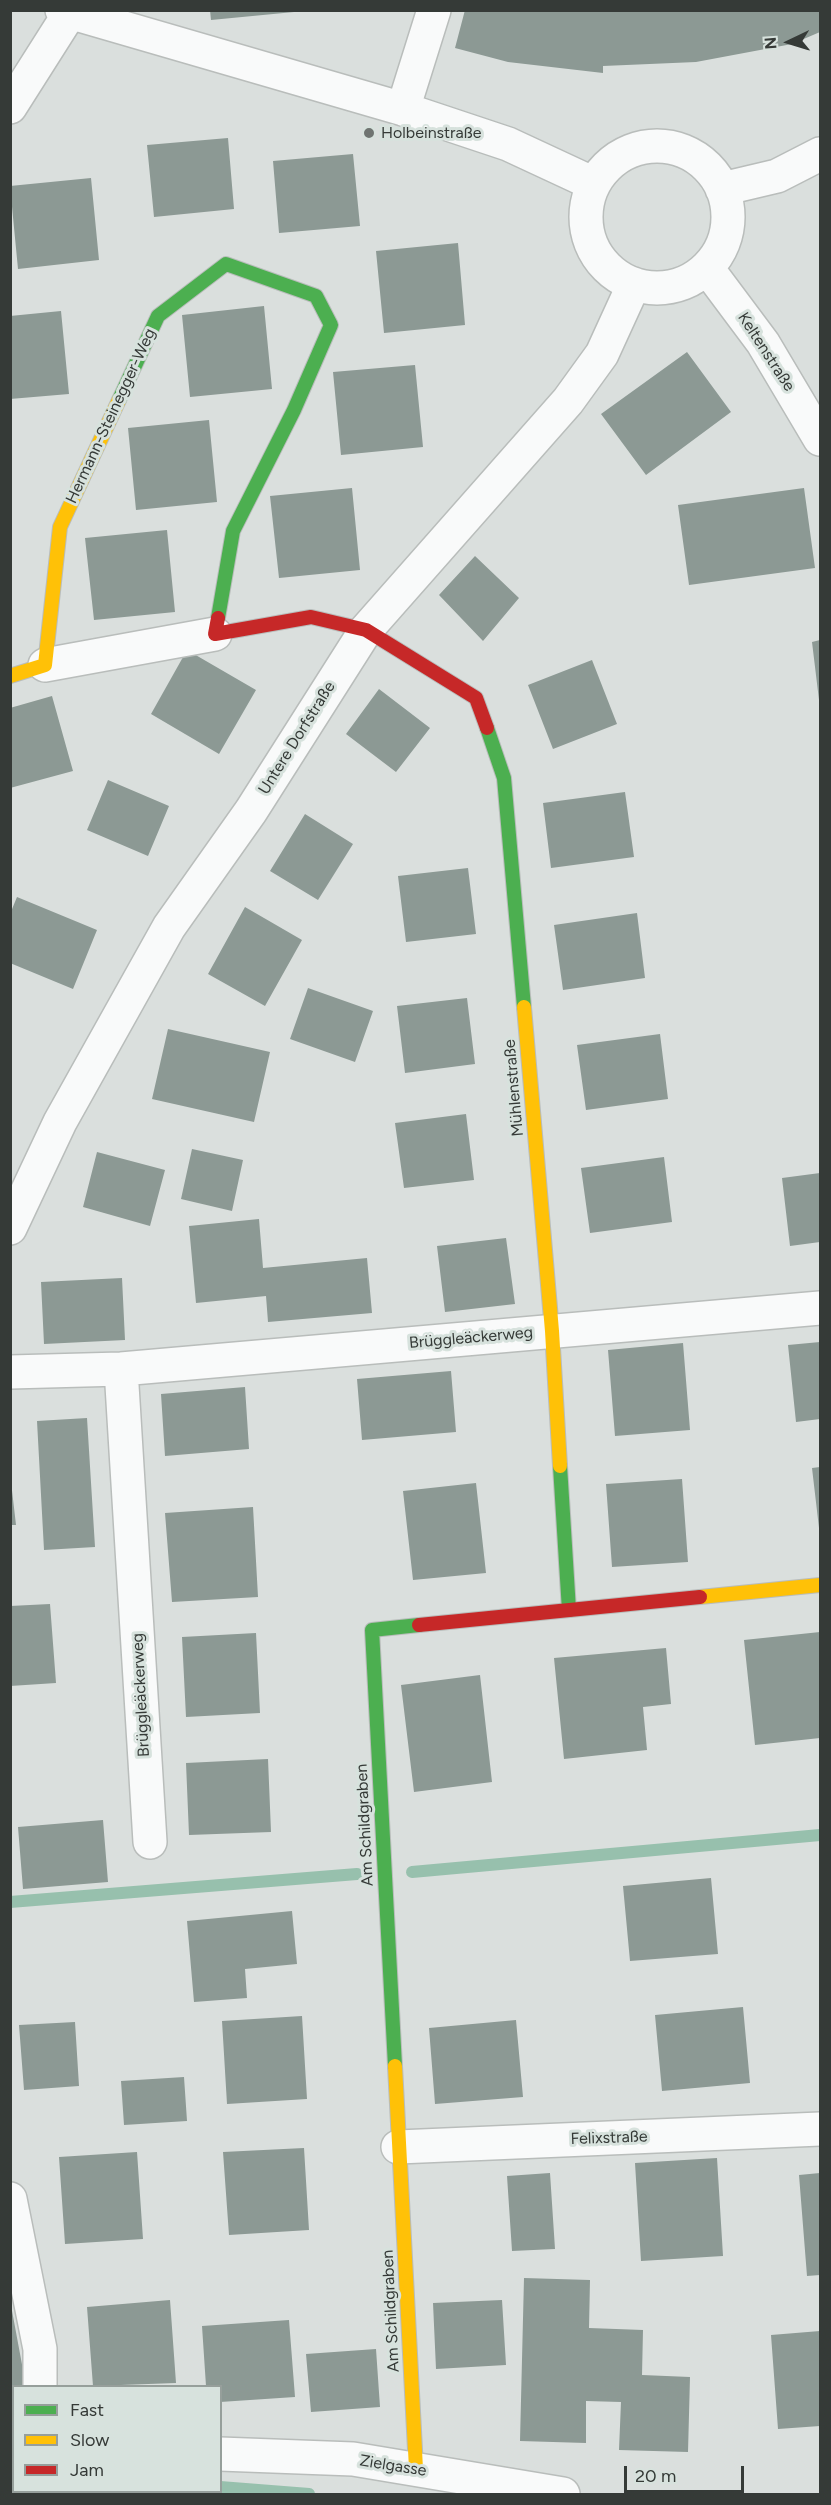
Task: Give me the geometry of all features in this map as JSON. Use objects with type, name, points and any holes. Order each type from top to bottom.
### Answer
[{"type":"street","points":[[404,109],[434,10]]},
{"type":"street","points":[[10,107],[66,12],[404,109],[508,144],[594,184]]},
{"type":"street","points":[[647,146],[666,146],[690,153],[703,162],[722,189],[728,216],[723,242],[707,268],[689,281],[670,287],[650,288],[634,284],[612,272],[593,248],[586,211],[594,184],[614,160],[627,152],[647,146]]},
{"type":"street","points":[[722,189],[777,176],[820,154]]},
{"type":"street","name":"Hermann-Steinegger-Weg","points":[[45,665],[60,527],[158,316],[226,264],[316,296],[331,325],[294,410],[233,531],[215,634]]},
{"type":"street","name":"Keltenstraße","points":[[707,268],[763,343],[820,439]]},
{"type":"street","name":"Untere Dorfstraße","points":[[10,1228],[60,1122],[169,927],[251,811],[366,630],[568,401],[602,354],[634,284]]},
{"type":"street","points":[[10,676],[45,665],[311,617],[366,630]]},
{"type":"street","name":"Mühlenstraße","points":[[366,630],[476,698],[504,778],[552,1330],[569,1610]]},
{"type":"street","name":"Brüggleäckerweg","points":[[10,1372],[121,1369],[820,1308]]},
{"type":"street","name":"Brüggleäckerweg","points":[[121,1369],[150,1842]]},
{"type":"street","name":"Am Schildgraben","points":[[416,2469],[372,1630],[820,1585]]},
{"type":"street","name":"Felixstraße","points":[[398,2147],[820,2129]]},
{"type":"street","points":[[10,2199],[40,2349],[40,2385]]},
{"type":"street","name":"Zielgasse","points":[[222,2454],[353,2459],[563,2494]]},
{"type":"building","points":[[210,10],[294,10],[294,12],[211,20]]},
{"type":"building","points":[[465,10],[820,10],[820,32],[792,44],[696,62],[603,66],[603,73],[508,62],[455,48]]},
{"type":"building","points":[[228,138],[234,209],[154,217],[147,145]]},
{"type":"building","points":[[353,154],[360,226],[279,233],[273,161]]},
{"type":"building","points":[[91,178],[99,260],[18,269],[10,186]]},
{"type":"building","points":[[458,243],[465,325],[384,333],[376,251]]},
{"type":"building","points":[[264,306],[272,389],[190,397],[182,315]]},
{"type":"building","points":[[61,311],[69,394],[10,399],[10,316]]},
{"type":"building","points":[[687,352],[731,412],[646,475],[601,414]]},
{"type":"building","points":[[415,365],[423,447],[341,455],[333,372]]},
{"type":"building","points":[[209,420],[217,502],[136,510],[128,428]]},
{"type":"building","points":[[352,488],[360,570],[279,578],[270,496]]},
{"type":"building","points":[[804,488],[815,568],[689,585],[678,505]]},
{"type":"building","points":[[167,530],[175,612],[94,620],[85,538]]},
{"type":"building","points":[[475,556],[519,598],[483,641],[439,595]]},
{"type":"building","points":[[820,640],[820,700],[819,700],[812,642]]},
{"type":"building","points":[[187,650],[256,690],[219,754],[151,714]]},
{"type":"building","points":[[592,660],[617,724],[553,749],[528,685]]},
{"type":"building","points":[[379,689],[430,728],[396,772],[346,734]]},
{"type":"building","points":[[52,696],[73,771],[10,788],[10,708]]},
{"type":"building","points":[[108,780],[169,806],[148,856],[87,830]]},
{"type":"building","points":[[625,792],[634,857],[551,868],[543,803]]},
{"type":"building","points":[[305,814],[353,844],[318,900],[270,871]]},
{"type":"building","points":[[468,868],[476,934],[406,942],[398,876]]},
{"type":"building","points":[[17,897],[97,930],[73,989],[10,963],[10,914]]},
{"type":"building","points":[[245,907],[302,940],[265,1006],[208,974]]},
{"type":"building","points":[[637,913],[645,978],[563,990],[554,925]]},
{"type":"building","points":[[308,988],[373,1011],[355,1062],[290,1039]]},
{"type":"building","points":[[467,998],[475,1064],[405,1073],[397,1006]]},
{"type":"building","points":[[168,1029],[270,1052],[254,1122],[152,1099]]},
{"type":"building","points":[[660,1034],[668,1099],[586,1110],[577,1045]]},
{"type":"building","points":[[466,1114],[474,1180],[404,1188],[395,1123]]},
{"type":"building","points":[[192,1149],[243,1160],[232,1211],[181,1199]]},
{"type":"building","points":[[97,1152],[165,1170],[150,1226],[83,1207]]},
{"type":"building","points":[[664,1157],[672,1222],[590,1233],[581,1168]]},
{"type":"building","points":[[820,1173],[820,1242],[790,1246],[782,1178]]},
{"type":"building","points":[[259,1219],[263,1268],[367,1258],[372,1313],[268,1322],[266,1296],[196,1303],[189,1226]]},
{"type":"building","points":[[506,1238],[515,1304],[445,1312],[437,1246]]},
{"type":"building","points":[[122,1278],[125,1340],[44,1344],[41,1282]]},
{"type":"building","points":[[820,1342],[820,1419],[796,1422],[788,1345]]},
{"type":"building","points":[[683,1343],[690,1430],[615,1436],[608,1350]]},
{"type":"building","points":[[451,1371],[456,1432],[362,1440],[357,1379]]},
{"type":"building","points":[[245,1387],[249,1449],[165,1456],[161,1394]]},
{"type":"building","points":[[87,1418],[95,1547],[44,1550],[37,1421]]},
{"type":"building","points":[[820,1467],[820,1528],[819,1528],[812,1468]]},
{"type":"building","points":[[10,1473],[16,1525],[10,1525]]},
{"type":"building","points":[[682,1479],[688,1562],[612,1567],[606,1484]]},
{"type":"building","points":[[476,1483],[486,1573],[413,1580],[403,1491]]},
{"type":"building","points":[[253,1507],[258,1597],[172,1602],[165,1513]]},
{"type":"building","points":[[50,1604],[56,1683],[10,1686],[10,1606]]},
{"type":"building","points":[[820,1632],[820,1738],[755,1745],[744,1640]]},
{"type":"building","points":[[256,1633],[260,1713],[186,1717],[182,1637]]},
{"type":"building","points":[[666,1648],[671,1704],[643,1707],[647,1750],[564,1759],[554,1658]]},
{"type":"building","points":[[480,1675],[492,1782],[414,1792],[401,1685]]},
{"type":"building","points":[[268,1759],[271,1832],[189,1835],[186,1763]]},
{"type":"building","points":[[103,1820],[108,1882],[23,1889],[18,1827]]},
{"type":"building","points":[[711,1878],[718,1954],[630,1961],[623,1886]]},
{"type":"building","points":[[292,1911],[297,1964],[245,1969],[247,1998],[194,2002],[187,1921]]},
{"type":"building","points":[[743,2007],[750,2083],[662,2091],[655,2015]]},
{"type":"building","points":[[302,2016],[307,2099],[227,2104],[222,2021]]},
{"type":"building","points":[[516,2020],[523,2097],[435,2104],[429,2028]]},
{"type":"building","points":[[75,2022],[79,2086],[24,2090],[19,2025]]},
{"type":"building","points":[[184,2077],[187,2121],[124,2125],[121,2081]]},
{"type":"building","points":[[304,2148],[309,2230],[229,2235],[223,2152]]},
{"type":"building","points":[[137,2152],[143,2239],[65,2244],[59,2157]]},
{"type":"building","points":[[717,2158],[723,2256],[641,2261],[635,2163]]},
{"type":"building","points":[[550,2173],[555,2249],[512,2251],[507,2176]]},
{"type":"building","points":[[820,2173],[820,2275],[807,2276],[799,2175]]},
{"type":"building","points":[[524,2278],[590,2280],[589,2328],[643,2330],[642,2375],[690,2377],[688,2452],[619,2450],[621,2402],[586,2401],[586,2443],[520,2441]]},
{"type":"building","points":[[10,2300],[26,2385],[12,2385],[12,2408],[10,2409]]},
{"type":"building","points":[[170,2300],[176,2383],[93,2385],[87,2307]]},
{"type":"building","points":[[502,2300],[506,2365],[436,2369],[433,2303]]},
{"type":"building","points":[[289,2320],[295,2397],[222,2402],[222,2385],[206,2385],[202,2326]]},
{"type":"building","points":[[820,2331],[820,2426],[778,2429],[771,2335]]},
{"type":"building","points":[[376,2349],[380,2407],[311,2412],[306,2354]]},
{"type":"waterway","points":[[412,1872],[820,1835]]},
{"type":"waterway","points":[[10,1902],[357,1874]]},
{"type":"waterway","points":[[222,2487],[309,2494]]},
{"type":"waterway","points":[[92,2493],[101,2494]]},
{"type":"traffic: fast","points":[[119,400],[158,316],[226,264],[316,296],[331,325],[294,410],[233,531],[218,618]]},
{"type":"traffic: fast","points":[[487,728],[504,778],[524,1007]]},
{"type":"traffic: fast","points":[[560,1466],[569,1610]]},
{"type":"traffic: fast","points":[[395,2066],[372,1630],[419,1625]]},
{"type":"traffic: slow","points":[[10,676],[45,665],[60,527],[119,400]]},
{"type":"traffic: slow","points":[[524,1007],[552,1331],[560,1466]]},
{"type":"traffic: slow","points":[[700,1597],[820,1585]]},
{"type":"traffic: slow","points":[[395,2066],[416,2469]]},
{"type":"traffic: jam","points":[[218,618],[215,634],[311,617],[366,630],[476,698],[487,728]]},
{"type":"traffic: jam","points":[[419,1625],[700,1597]]},
{"type":"place","name":"Holbeinstraße","points":[[369,133]]}]
